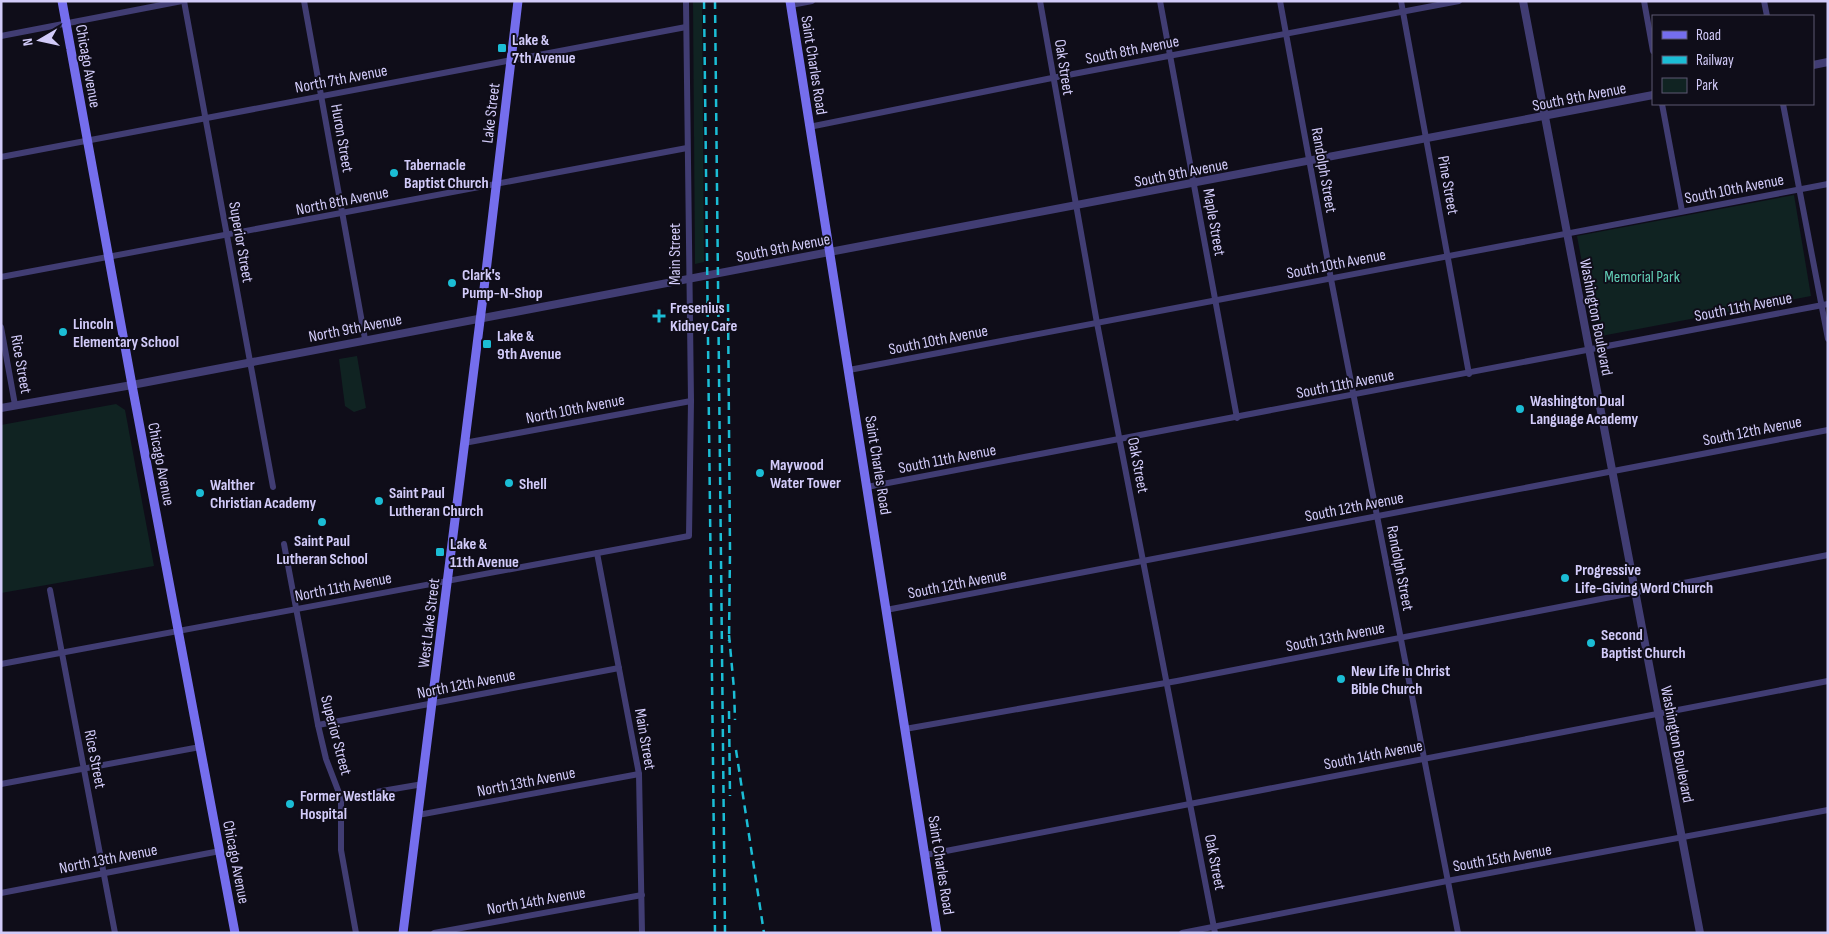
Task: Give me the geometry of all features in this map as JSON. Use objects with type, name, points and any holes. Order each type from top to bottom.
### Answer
[{"type":"main road","name":"Chicago Avenue","points":[[62,1],[108,258],[235,933]]},
{"type":"main road","name":"Lake Street","points":[[480,318],[518,1]]},
{"type":"main road","name":"Saint Charles Road","points":[[791,3],[937,933]]},
{"type":"main road","name":"West Lake Street","points":[[403,933],[480,318]]},
{"type":"street","points":[[1,36],[183,1]]},
{"type":"street","name":"Superior Street","points":[[183,1],[273,487]]},
{"type":"street","name":"Huron Street","points":[[304,1],[366,339]]},
{"type":"street","name":"Main Street","points":[[686,1],[691,401],[689,536]]},
{"type":"street","points":[[791,3],[812,1]]},
{"type":"street","name":"Oak Street","points":[[1040,1],[1052,78],[1097,323],[1214,930]]},
{"type":"street","name":"Maple Street","points":[[1160,1],[1237,418]]},
{"type":"street","name":"Randolph Street","points":[[1280,1],[1330,279],[1458,933]]},
{"type":"street","name":"Pine Street","points":[[1401,1],[1469,374]]},
{"type":"street","name":"South 8th Avenue","points":[[810,127],[1052,78],[1459,1]]},
{"type":"street","name":"Washington Boulevard","points":[[1523,1],[1700,933]]},
{"type":"street","points":[[1644,1],[1652,45]]},
{"type":"street","points":[[1764,1],[1766,15]]},
{"type":"street","name":"North 7th Avenue","points":[[1,156],[686,27]]},
{"type":"street","points":[[1814,65],[1828,62]]},
{"type":"street","name":"South 9th Avenue","points":[[714,274],[1652,96]]},
{"type":"street","points":[[1662,105],[1682,211]]},
{"type":"street","points":[[1783,105],[1824,305],[1828,339]]},
{"type":"street","name":"North 8th Avenue","points":[[1,277],[687,148]]},
{"type":"street","name":"South 10th Avenue","points":[[849,370],[1828,184]]},
{"type":"street","name":"North 9th Avenue","points":[[1,408],[132,385],[249,361],[714,274]]},
{"type":"street","name":"South 11th Avenue","points":[[867,487],[1354,396],[1824,305]]},
{"type":"street","name":"Rice Street","points":[[1,327],[15,405]]},
{"type":"street","name":"North 10th Avenue","points":[[464,443],[691,401]]},
{"type":"street","name":"South 12th Avenue","points":[[886,610],[1828,430]]},
{"type":"street","name":"North 11th Avenue","points":[[1,664],[689,536]]},
{"type":"street","name":"Superior Street","points":[[284,544],[318,725],[326,759],[341,798],[341,850],[356,933]]},
{"type":"street","name":"Main Street","points":[[597,553],[639,774],[642,933]]},
{"type":"street","name":"South 13th Avenue","points":[[905,730],[1166,683],[1828,555]]},
{"type":"street","name":"Rice Street","points":[[50,590],[115,933]]},
{"type":"street","name":"North 12th Avenue","points":[[318,725],[619,668]]},
{"type":"street","name":"South 14th Avenue","points":[[925,855],[1828,682]]},
{"type":"street","points":[[1,784],[200,747]]},
{"type":"street","name":"North 13th Avenue","points":[[418,815],[639,774]]},
{"type":"street","points":[[341,798],[423,784]]},
{"type":"street","name":"South 15th Avenue","points":[[1182,933],[1214,930],[1448,881],[1828,810]]},
{"type":"street","name":"North 13th Avenue","points":[[1,892],[220,851]]},
{"type":"street","name":"North 14th Avenue","points":[[434,933],[642,895]]},
{"type":"green space","points":[[693,1],[702,1],[704,262],[695,264]]},
{"type":"green space","name":"Memorial Park","points":[[1794,195],[1811,296],[1596,337],[1577,236]]},
{"type":"green space","points":[[357,356],[366,408],[354,412],[345,406],[339,359]]},
{"type":"green space","points":[[116,404],[125,410],[154,566],[1,593],[1,425]]},
{"type":"railway","points":[[704,1],[715,933]]},
{"type":"railway","points":[[715,1],[725,933]]},
{"type":"railway","points":[[728,304],[729,641]]},
{"type":"railway","points":[[729,635],[735,720]]},
{"type":"railway","points":[[729,711],[730,796]]},
{"type":"railway","points":[[736,750],[764,933]]},
{"type":"place","name":"Lake & 7th Avenue","points":[[502,48]]},
{"type":"place","name":"Tabernacle Baptist Church","points":[[394,173]]},
{"type":"place","name":"Clark's Pump-N-Shop","points":[[452,283]]},
{"type":"place","name":"Fresenius Kidney Care","points":[[659,316]]},
{"type":"place","name":"Lincoln Elementary School","points":[[63,332]]},
{"type":"place","name":"Lake & 9th Avenue","points":[[487,344]]},
{"type":"place","name":"Washington Dual Language Academy","points":[[1520,409]]},
{"type":"place","name":"Maywood Water Tower","points":[[760,473]]},
{"type":"place","name":"Shell","points":[[509,483]]},
{"type":"place","name":"Walther Christian Academy","points":[[200,493]]},
{"type":"place","name":"Saint Paul Lutheran Church","points":[[379,501]]},
{"type":"place","name":"Saint Paul Lutheran School","points":[[322,522]]},
{"type":"place","name":"Lake & 11th Avenue","points":[[440,552]]},
{"type":"place","name":"Progressive Life-Giving Word Church","points":[[1565,578]]},
{"type":"place","name":"Second Baptist Church","points":[[1591,643]]},
{"type":"place","name":"New Life In Christ Bible Church","points":[[1341,679]]},
{"type":"place","name":"Former Westlake Hospital","points":[[290,804]]}]
